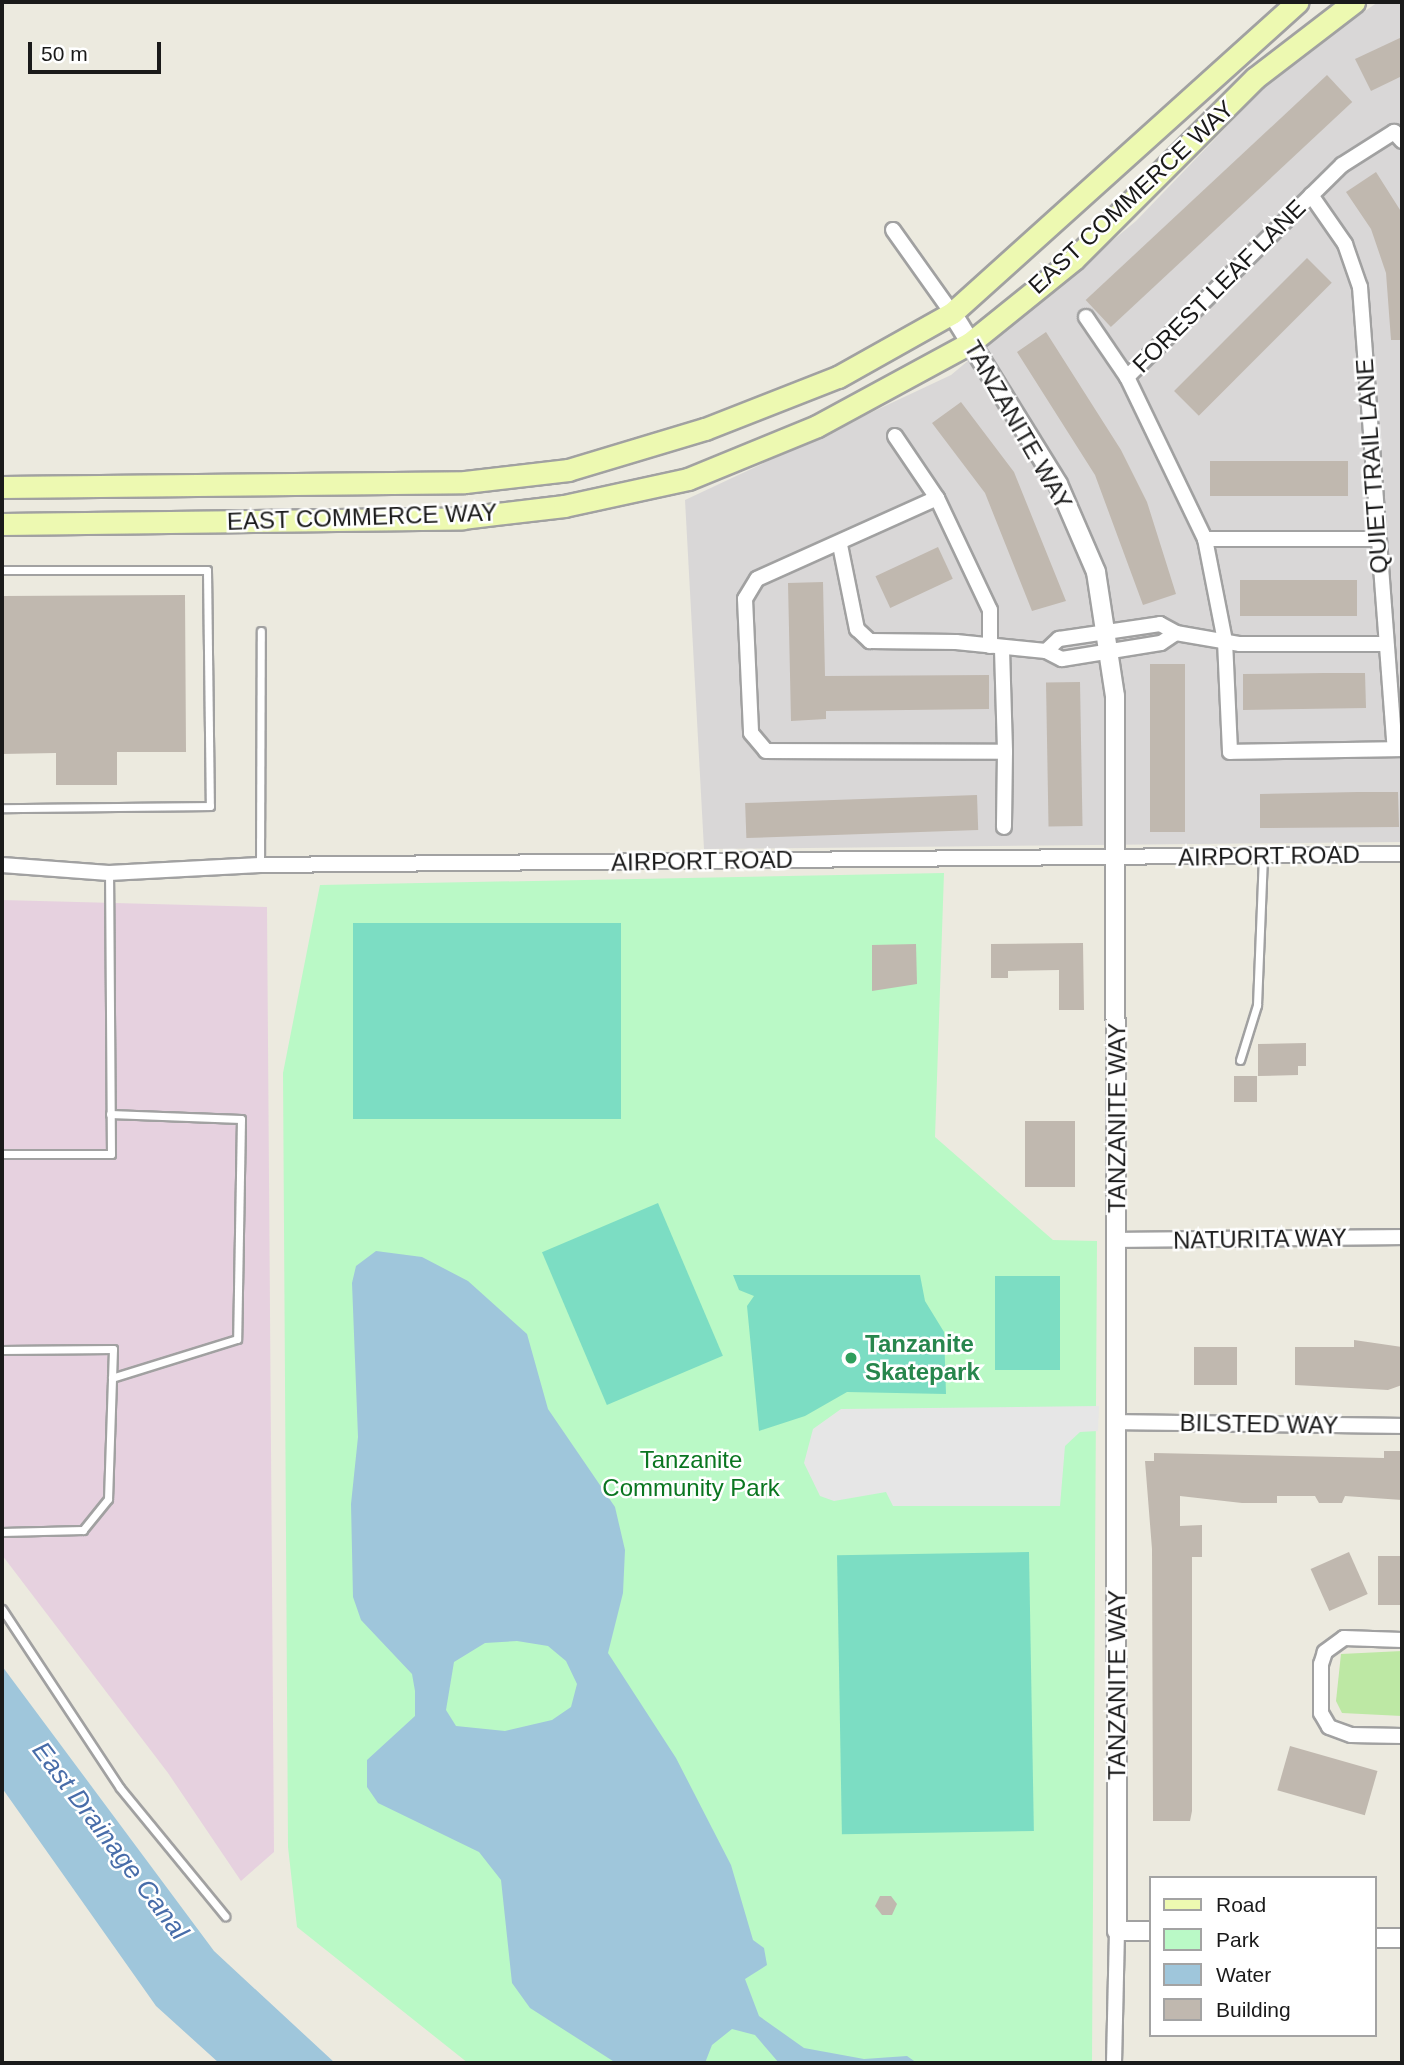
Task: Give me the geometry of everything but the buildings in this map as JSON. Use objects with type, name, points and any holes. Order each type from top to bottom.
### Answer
[{"type":"main road","name":"EAST COMMERCE WAY","points":[[2,487],[465,482],[568,470],[705,429],[838,377],[952,313],[1298,2]]},
{"type":"main road","name":"EAST COMMERCE WAY","points":[[2,524],[462,518],[564,506],[688,479],[817,426],[970,343],[1074,259],[1255,78],[1354,2]]},
{"type":"street","name":"FOREST LEAF LANE","points":[[1127,377],[1311,195],[1372,141],[1394,132],[1402,141]]},
{"type":"street","name":"QUIET TRAIL LANE","points":[[1311,195],[1345,244],[1360,287],[1383,644],[1398,749]]},
{"type":"street","name":"TANZANITE WAY","points":[[893,230],[952,313],[1058,484],[1096,572],[1106,631],[1116,858],[1117,1931],[1114,2063]]},
{"type":"street","points":[[1086,317],[1127,377],[1205,539],[1225,641],[1230,752],[1398,749]]},
{"type":"street","points":[[895,436],[937,498],[990,610],[1005,752],[1004,827]]},
{"type":"street","points":[[937,498],[840,545],[757,579],[745,599],[751,733],[766,751],[1005,752]]},
{"type":"street","points":[[1205,539],[1377,539]]},
{"type":"street","points":[[840,545],[857,629],[870,641],[1046,651],[1062,659],[1108,654],[1176,634]]},
{"type":"street","points":[[1046,651],[1059,639],[1160,624],[1176,634],[1225,641],[1383,644]]},
{"type":"street","name":"AIRPORT ROAD","points":[[2,865],[109,873],[260,865],[1402,854]]},
{"type":"street","name":"NATURITA WAY","points":[[1117,1240],[1402,1237]]},
{"type":"street","name":"BILSTED WAY","points":[[1116,1422],[1402,1426]]},
{"type":"street","points":[[1402,1640],[1344,1638],[1325,1652],[1321,1664],[1321,1713],[1329,1727],[1351,1735],[1402,1736]]},
{"type":"street","points":[[1117,1931],[1148,1931]]},
{"type":"street","points":[[1376,1938],[1402,1938]]},
{"type":"lane","points":[[2,570],[207,570],[210,806],[2,808]]},
{"type":"lane","points":[[260,865],[261,631]]},
{"type":"lane","points":[[1240,1060],[1257,1005],[1263,856]]},
{"type":"lane","points":[[2,1154],[111,1154],[109,873]]},
{"type":"lane","points":[[110,1114],[241,1119],[237,1339],[112,1378]]},
{"type":"lane","points":[[2,1350],[113,1349],[108,1499],[83,1530],[2,1532]]},
{"type":"lane","points":[[2,1609],[120,1788],[225,1916]]},
{"type":"shaded area","points":[[1378,2],[1402,2],[1402,842],[704,849],[685,500],[951,375],[1136,221],[1282,69]]},
{"type":"shaded area","points":[[2,900],[267,907],[274,1852],[241,1881],[168,1773],[2,1555]]},
{"type":"shaded area","points":[[1099,1406],[1098,1431],[1080,1432],[1065,1446],[1060,1506],[893,1506],[886,1492],[834,1501],[820,1496],[804,1463],[813,1429],[841,1409]]},
{"type":"green space","name":"Tanzanite Community Park","points":[[944,873],[935,1137],[1053,1240],[1097,1241],[1092,2063],[468,2063],[297,1927],[288,1847],[283,1073],[320,885]]},
{"type":"green space","points":[[353,923],[621,923],[621,1119],[353,1119]]},
{"type":"green space","points":[[658,1203],[723,1356],[607,1405],[542,1252]]},
{"type":"green space","name":"Tanzanite Skatepark","points":[[733,1275],[920,1275],[925,1301],[944,1332],[946,1394],[847,1392],[805,1416],[759,1431],[747,1306],[754,1296],[739,1290]]},
{"type":"green space","points":[[995,1276],[1060,1276],[1060,1370],[995,1370]]},
{"type":"green space","points":[[1029,1552],[1034,1831],[842,1834],[837,1555]]},
{"type":"green space","points":[[1402,1651],[1402,1716],[1342,1713],[1336,1701],[1341,1654]]},
{"type":"water","points":[[376,1251],[422,1257],[468,1281],[527,1334],[548,1409],[615,1507],[625,1550],[623,1593],[608,1653],[676,1758],[731,1865],[753,1940],[764,1948],[767,1965],[745,1979],[759,2016],[804,2048],[864,2059],[907,2056],[917,2063],[779,2063],[755,2035],[732,2029],[712,2045],[705,2063],[616,2063],[530,2008],[512,1983],[501,1880],[479,1852],[378,1803],[367,1787],[367,1760],[415,1716],[415,1691],[412,1674],[361,1620],[353,1597],[351,1504],[358,1437],[352,1283],[356,1266]],"holes":[[[517,1641],[548,1646],[566,1661],[577,1684],[571,1707],[552,1720],[505,1731],[456,1726],[446,1710],[454,1662],[485,1643]]]},
{"type":"water","name":"East Drainage Canal","points":[[2,1666],[214,1951],[335,2063],[219,2063],[156,2006],[2,1788]]},
{"type":"place","name":"Tanzanite Skatepark","points":[[851,1358]]}]
